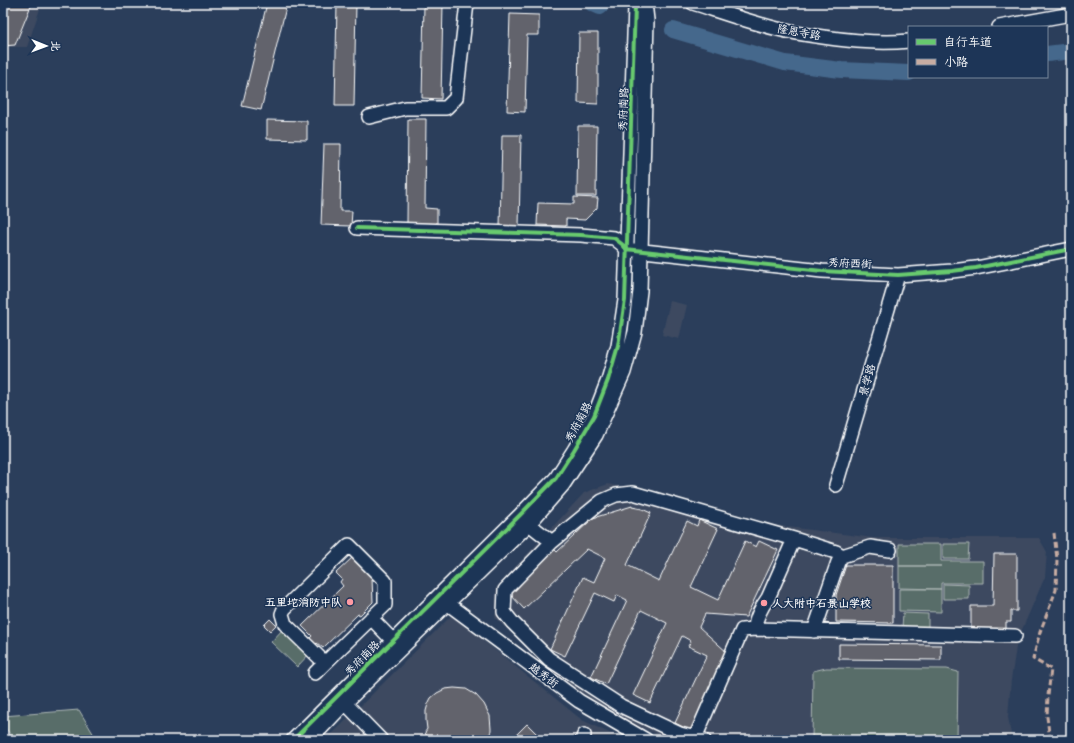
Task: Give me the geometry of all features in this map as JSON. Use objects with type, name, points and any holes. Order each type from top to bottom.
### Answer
[{"type":"street","points":[[368,117],[405,108],[446,108],[456,98],[467,3]]},
{"type":"street","name":"秀府南路","points":[[310,740],[397,644],[447,603],[525,519],[556,478],[594,416],[608,380],[618,346],[625,300],[637,3]]},
{"type":"street","name":"秀府南路","points":[[293,740],[397,644],[525,519],[563,485],[596,435],[621,379],[635,332],[640,291],[647,20],[645,3]]},
{"type":"street","name":"隆恩寺路","points":[[693,3],[779,30],[866,42],[908,41]]},
{"type":"street","points":[[1005,26],[1071,14]]},
{"type":"street","points":[[357,228],[614,238],[626,249]]},
{"type":"street","name":"秀府西街","points":[[626,249],[822,271],[898,275],[976,268],[1071,249]]},
{"type":"street","name":"景学路","points":[[836,485],[898,275]]},
{"type":"street","points":[[842,556],[836,552],[794,539],[633,493],[616,495],[602,501],[552,542],[505,590],[504,612],[549,660],[621,706],[680,734],[700,739],[742,630],[754,629],[1015,636]]},
{"type":"street","points":[[525,519],[552,542]]},
{"type":"street","points":[[754,629],[764,603],[768,598],[794,539]]},
{"type":"street","points":[[315,673],[385,605],[385,581],[349,545],[284,609],[282,614],[285,624],[325,663]]},
{"type":"street","points":[[814,631],[838,562],[842,556],[870,547],[890,550]]},
{"type":"street","name":"越秀街","points":[[447,603],[579,701],[646,740]]},
{"type":"street","points":[[371,618],[397,644]]},
{"type":"street","points":[[344,703],[381,740]]},
{"type":"shaded area","points":[[3,3],[42,3],[27,47],[3,47]]},
{"type":"shaded area","points":[[670,301],[687,305],[679,339],[662,335]]},
{"type":"shaded area","name":"人大附中石景山学校","points":[[608,484],[742,521],[874,538],[1039,538],[1047,552],[1045,577],[1017,641],[1011,680],[1008,717],[1012,740],[669,740],[615,716],[543,667],[523,644],[495,618],[496,588],[584,493]]},
{"type":"shaded area","points":[[452,615],[582,720],[624,740],[326,740]]},
{"type":"green space","points":[[899,544],[941,544],[941,561],[983,561],[983,583],[941,583],[941,589],[899,588]]},
{"type":"green space","points":[[943,544],[969,544],[968,559],[943,559]]},
{"type":"green space","points":[[943,584],[969,585],[969,599],[943,599]]},
{"type":"green space","points":[[899,589],[941,589],[941,612],[899,611]]},
{"type":"green space","points":[[903,613],[928,614],[928,628],[902,628]]},
{"type":"green space","points":[[284,628],[310,653],[297,667],[271,642]]},
{"type":"green space","points":[[826,668],[947,669],[958,672],[957,740],[812,740],[813,671]]},
{"type":"green space","points":[[79,710],[97,740],[15,740],[3,725],[3,716]]},
{"type":"building","points":[[3,3],[32,3],[15,45],[3,46]]},
{"type":"building","points":[[267,3],[287,3],[261,110],[242,106]]},
{"type":"building","points":[[337,3],[356,3],[354,106],[335,106]]},
{"type":"building","points":[[427,3],[446,3],[443,4],[441,99],[422,98],[424,5],[427,5]]},
{"type":"building","points":[[510,14],[539,15],[539,35],[527,35],[525,112],[507,111]]},
{"type":"building","points":[[579,33],[598,33],[598,104],[578,103]]},
{"type":"building","points":[[408,119],[426,119],[425,208],[437,209],[437,224],[407,223]]},
{"type":"building","points":[[267,120],[307,121],[307,140],[267,139]]},
{"type":"building","points":[[578,126],[597,126],[596,196],[577,196]]},
{"type":"building","points":[[502,135],[521,135],[519,227],[500,227]]},
{"type":"building","points":[[324,144],[341,144],[340,211],[352,211],[351,226],[321,225]]},
{"type":"building","points":[[574,197],[598,198],[597,208],[585,220],[566,219],[566,226],[537,225],[538,203],[574,204]]},
{"type":"building","points":[[632,506],[651,513],[627,565],[659,581],[687,521],[697,526],[699,520],[718,529],[691,587],[718,600],[745,541],[756,547],[759,541],[778,550],[746,617],[705,614],[699,627],[728,653],[691,731],[675,723],[707,655],[688,646],[691,641],[682,636],[650,703],[633,695],[667,623],[641,610],[606,684],[591,677],[627,600],[617,595],[614,602],[595,593],[565,656],[550,649],[583,577],[594,582],[605,558],[587,549],[524,609],[509,593],[554,549],[557,552],[593,518]]},
{"type":"building","points":[[994,554],[1017,554],[1017,611],[1011,611],[1011,622],[1006,622],[1006,633],[971,633],[971,606],[993,606]]},
{"type":"building","name":"五里坨消防中队","points":[[354,556],[374,577],[372,579],[373,602],[360,615],[358,614],[323,648],[317,643],[314,646],[308,640],[312,636],[302,626],[343,586],[340,582],[342,579],[336,573]]},
{"type":"building","points":[[846,565],[893,565],[893,623],[836,622],[836,595]]},
{"type":"building","points":[[270,619],[276,625],[270,631],[264,625]]},
{"type":"building","points":[[839,644],[941,645],[941,660],[839,659]]},
{"type":"building","points":[[445,689],[466,689],[476,695],[484,704],[490,716],[490,740],[428,740],[425,732],[427,729],[426,711],[431,698]]},
{"type":"building","points":[[527,724],[543,740],[511,740]]},
{"type":"waterway","points":[[591,3],[600,7]]},
{"type":"waterway","points":[[673,30],[785,63],[841,70],[908,73]]},
{"type":"waterway","points":[[1048,54],[1071,51]]},
{"type":"marked path","points":[[1050,740],[1047,717],[1051,669],[1033,659],[1040,632],[1056,590],[1057,559],[1054,533]]},
{"type":"cycle path","points":[[293,740],[556,478],[594,416],[608,380],[618,346],[625,300],[635,6],[637,3]]},
{"type":"cycle path","points":[[357,228],[581,235],[614,238],[626,249],[822,271],[898,275],[976,268],[1071,249]]},
{"type":"place","name":"五里坨消防中队","points":[[350,602]]},
{"type":"place","name":"人大附中石景山学校","points":[[764,603]]}]
